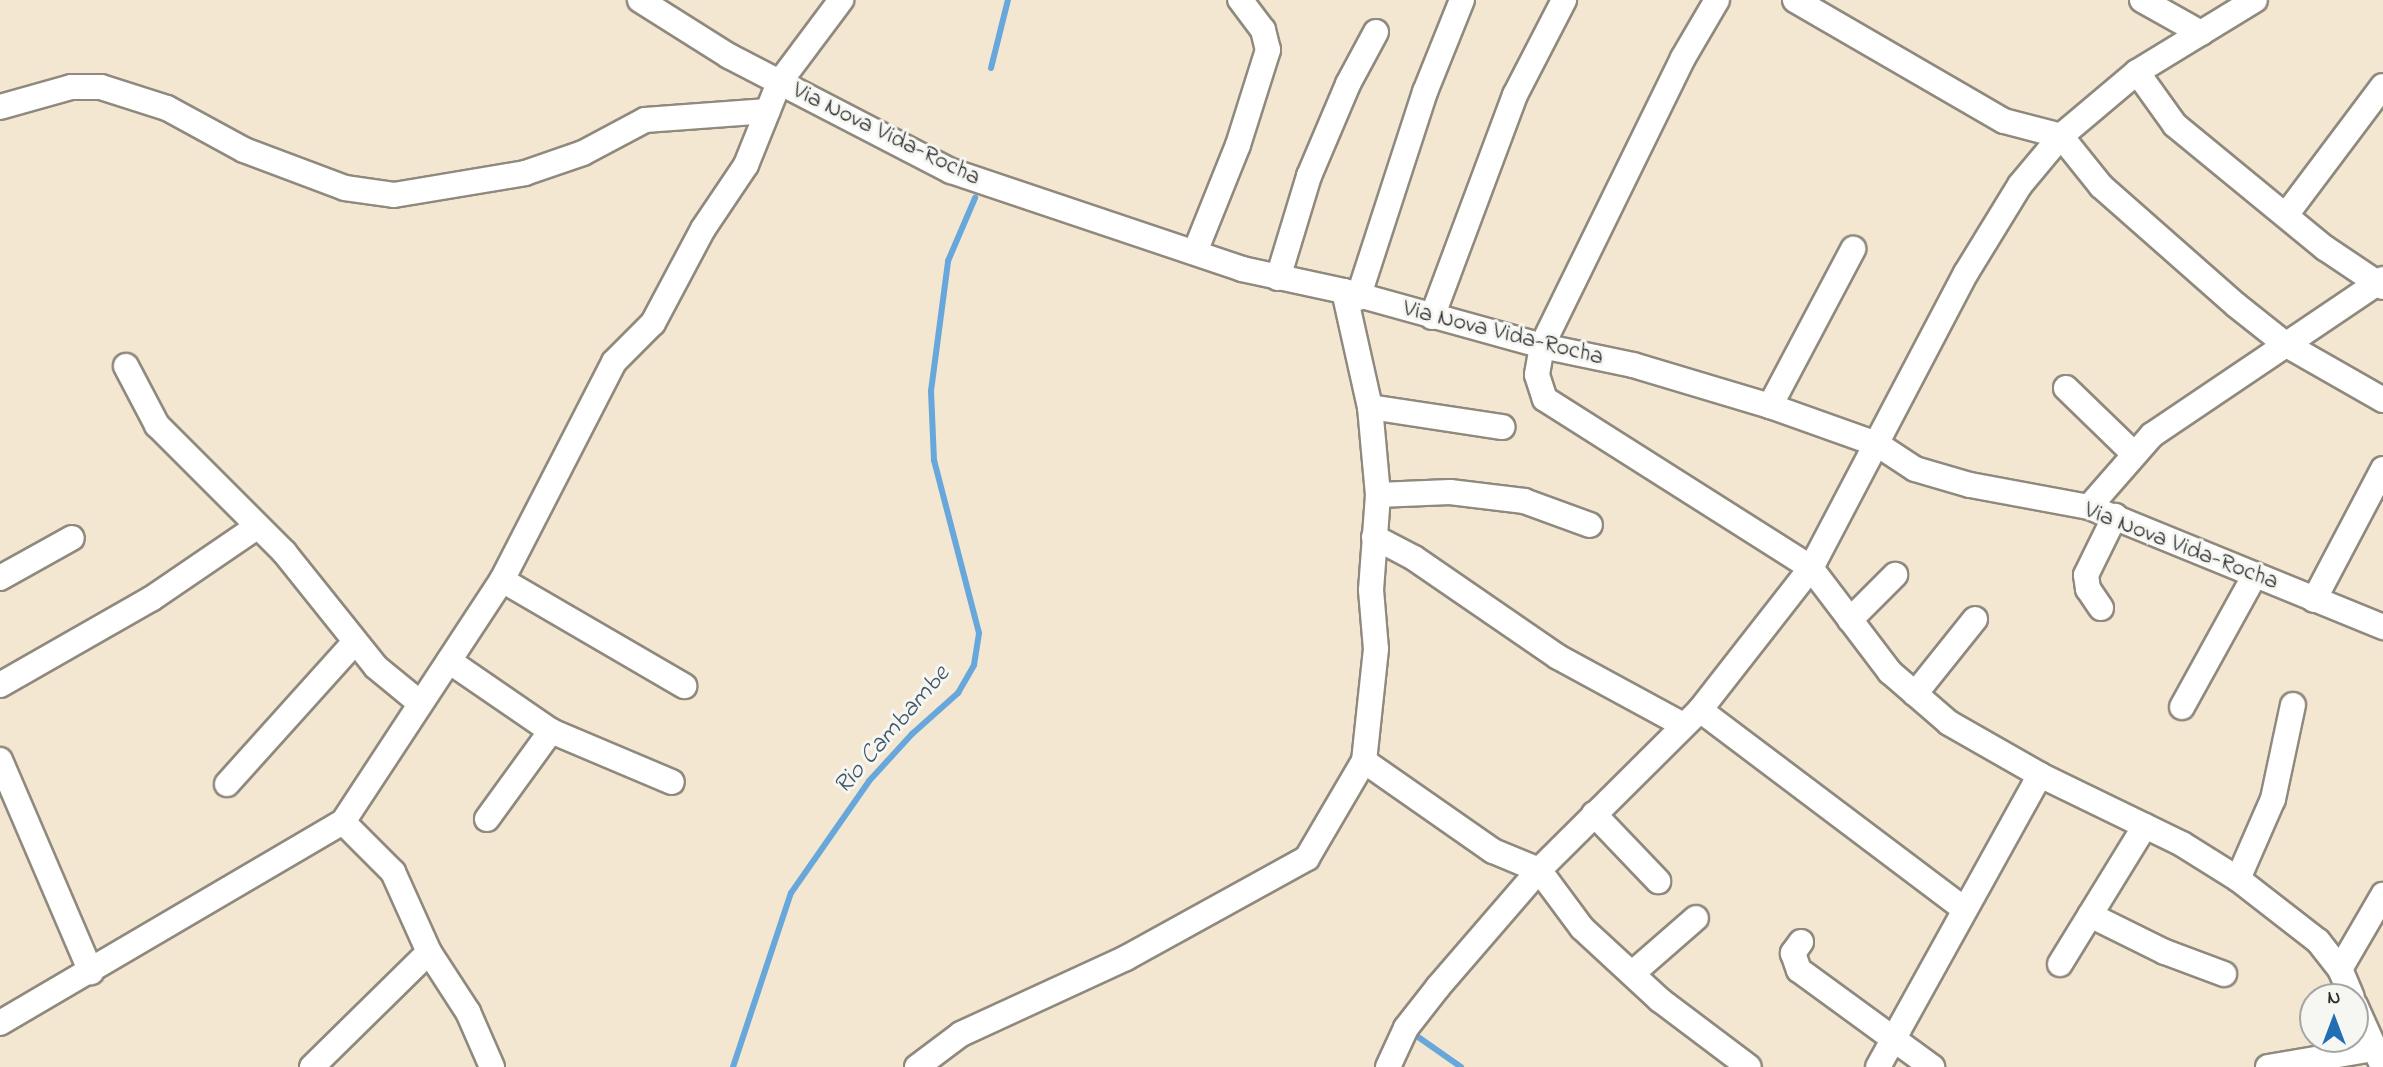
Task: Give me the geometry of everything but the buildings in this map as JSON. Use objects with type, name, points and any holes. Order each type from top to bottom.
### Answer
[{"type":"street","name":"Via Nova Vida-Rocha","points":[[640,0],[779,83],[951,171],[1278,278],[1542,346],[1633,365],[1770,406],[1877,444],[1915,469],[1970,485],[2089,507],[2383,627]]},
{"type":"street","points":[[0,1023],[343,822],[502,580],[593,410],[610,369],[653,323],[703,229],[746,165],[779,83],[841,0]]},
{"type":"street","points":[[1195,252],[1238,145],[1268,50],[1263,30],[1240,0]]},
{"type":"street","points":[[917,1067],[961,1034],[1126,958],[1307,858],[1364,761],[1376,649],[1371,590],[1378,495],[1370,407],[1351,295],[1425,92],[1462,0]]},
{"type":"street","points":[[1432,317],[1515,95],[1564,0]]},
{"type":"street","points":[[1717,0],[1683,58],[1542,346],[1539,389],[1551,405],[1811,568],[1890,672],[1949,723],[2040,775],[2145,826],[2238,878],[2318,941],[2340,969],[2346,983]]},
{"type":"street","points":[[2142,0],[2201,33]]},
{"type":"street","points":[[1388,1067],[1406,1028],[1539,870],[1691,718],[1811,568],[1966,273],[2020,185],[2061,136],[2137,72],[2255,0]]},
{"type":"street","points":[[1799,1],[2004,121],[2061,136],[2101,186],[2285,344],[2383,400]]},
{"type":"street","points":[[1278,278],[1309,176],[1348,84],[1376,32]]},
{"type":"street","points":[[2089,507],[2152,435],[2285,344],[2381,283],[2286,215],[2175,125],[2137,72]]},
{"type":"street","points":[[0,107],[71,86],[101,87],[167,108],[244,150],[345,188],[394,195],[525,173],[583,153],[645,120],[768,111]]},
{"type":"street","points":[[2286,215],[2383,86]]},
{"type":"street","points":[[1770,406],[1853,249]]},
{"type":"street","points":[[126,366],[157,425],[255,528],[284,552],[354,643],[420,704]]},
{"type":"street","points":[[2066,388],[2134,454]]},
{"type":"street","points":[[1370,407],[1503,427]]},
{"type":"street","points":[[2314,600],[2383,469]]},
{"type":"street","points":[[1378,495],[1450,492],[1524,501],[1590,525]]},
{"type":"street","points":[[2101,608],[2088,589],[2086,575],[2115,516]]},
{"type":"street","points":[[0,685],[152,599],[255,528]]},
{"type":"street","points":[[1374,537],[1414,558],[1558,657],[1691,718],[1963,908]]},
{"type":"street","points":[[0,578],[72,538]]},
{"type":"street","points":[[1850,620],[1895,575]]},
{"type":"street","points":[[2182,707],[2255,575]]},
{"type":"street","points":[[502,580],[684,686]]},
{"type":"street","points":[[1915,694],[1975,619]]},
{"type":"street","points":[[227,784],[354,643]]},
{"type":"street","points":[[449,661],[551,731],[672,782]]},
{"type":"street","points":[[2238,878],[2273,799],[2293,705]]},
{"type":"street","points":[[487,819],[551,731]]},
{"type":"street","points":[[0,760],[91,972]]},
{"type":"street","points":[[1364,761],[1493,851],[1539,870],[1582,928],[1634,972],[1660,1000],[1749,1067]]},
{"type":"street","points":[[1878,1067],[1963,908],[2040,775]]},
{"type":"street","points":[[1594,814],[1658,881]]},
{"type":"street","points":[[343,822],[393,873],[429,952],[468,1012],[492,1067]]},
{"type":"street","points":[[2060,964],[2145,826]]},
{"type":"street","points":[[2340,969],[2383,895]]},
{"type":"street","points":[[2090,915],[2165,952],[2224,974]]},
{"type":"street","points":[[1634,972],[1696,918]]},
{"type":"street","points":[[1801,942],[1793,953],[1799,970],[1894,1036],[1932,1067]]},
{"type":"street","points":[[312,1067],[429,952]]},
{"type":"street","points":[[2268,1067],[2378,1058],[2369,1037]]},
{"type":"waterway","name":"Rio Cambambe","points":[[991,68],[1008,0]]},
{"type":"waterway","name":"Rio Cambambe","points":[[733,1067],[791,893],[869,781],[912,734],[958,693],[974,665],[979,633],[934,460],[931,391],[948,261],[975,198]]},
{"type":"waterway","points":[[1411,1032],[1461,1067]]}]
